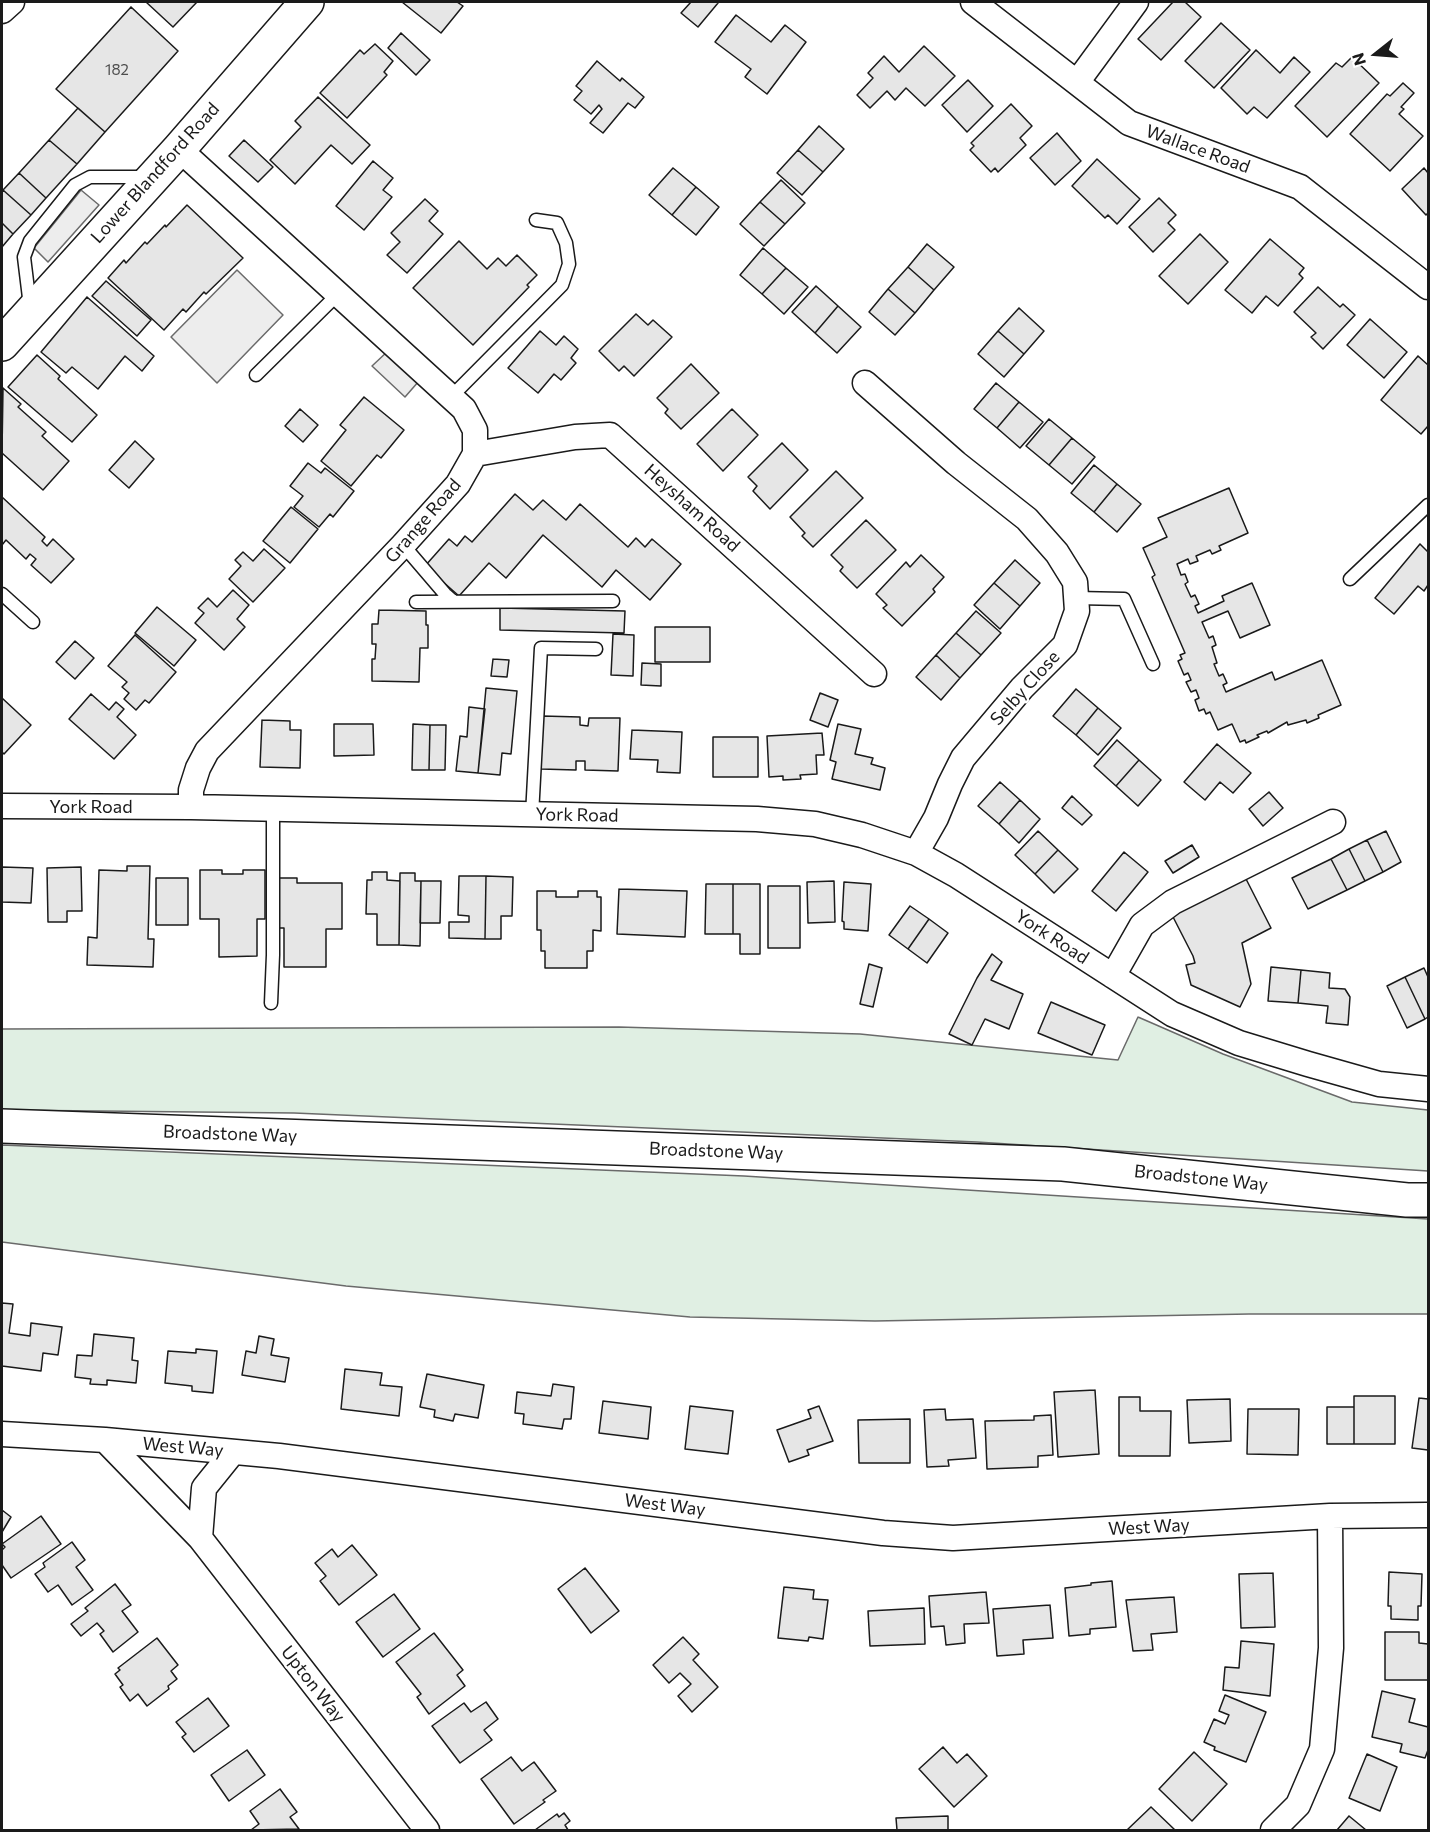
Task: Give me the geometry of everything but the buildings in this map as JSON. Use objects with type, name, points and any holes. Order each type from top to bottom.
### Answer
[{"type":"street","points":[[2,11],[12,2]]},
{"type":"street","name":"Lower Blandford Road","points":[[2,344],[307,2]]},
{"type":"street","name":"Wallace Road","points":[[973,2],[1078,81],[1129,123],[1300,187],[1428,287]]},
{"type":"street","points":[[1078,81],[1136,2]]},
{"type":"street","points":[[167,160],[339,293],[464,409],[475,430],[475,454]]},
{"type":"street","name":"Selby Close","points":[[865,383],[956,463],[1027,519],[1057,553],[1075,582],[1077,611],[1065,645],[1022,688],[963,758],[936,818],[916,853]]},
{"type":"street","name":"Heysham Road","points":[[475,454],[575,437],[610,435],[874,674]]},
{"type":"street","name":"Grange Road","points":[[191,807],[191,790],[194,779],[207,751],[403,545],[458,484],[475,454]]},
{"type":"street","name":"York Road","points":[[2,806],[191,807],[532,814],[757,819],[815,824],[861,835],[916,853],[956,874],[1172,1014],[1239,1043],[1379,1084],[1428,1089]]},
{"type":"street","points":[[1113,976],[1142,926],[1173,902],[1333,822]]},
{"type":"street","name":"Broadstone Way","points":[[2,1125],[1063,1164],[1407,1200],[1428,1200]]},
{"type":"street","name":"West Way","points":[[2,1434],[105,1440],[279,1456],[883,1533],[953,1538],[1330,1516],[1428,1515]]},
{"type":"street","name":"Upton Way","points":[[105,1440],[200,1538],[427,1830]]},
{"type":"street","points":[[200,1538],[204,1488],[233,1452]]},
{"type":"street","points":[[1273,1830],[1298,1805],[1322,1749],[1330,1648],[1330,1516]]},
{"type":"lane","points":[[31,310],[24,257],[30,241],[75,184],[90,177],[167,160]]},
{"type":"lane","points":[[451,397],[561,285],[569,264],[566,243],[557,223],[536,220]]},
{"type":"lane","points":[[256,375],[339,293]]},
{"type":"lane","points":[[1350,579],[1428,505]]},
{"type":"lane","points":[[403,545],[454,602]]},
{"type":"lane","points":[[2,594],[33,622]]},
{"type":"lane","points":[[1076,598],[1124,599],[1152,664]]},
{"type":"lane","points":[[416,602],[613,601]]},
{"type":"lane","points":[[532,814],[541,648],[596,649]]},
{"type":"lane","points":[[271,1003],[273,810]]},
{"type":"green space","points":[[1138,1017],[1223,1054],[1352,1102],[1428,1110],[1428,1171],[977,1142],[294,1113],[2,1110],[2,1029],[619,1027],[860,1034],[1118,1060]]},
{"type":"green space","points":[[2,1145],[744,1176],[1428,1219],[1428,1314],[1249,1314],[875,1321],[690,1317],[346,1286],[2,1242]]},
{"type":"shaded area","points":[[81,190],[99,205],[48,262],[34,248]]},
{"type":"shaded area","points":[[237,270],[283,315],[217,383],[171,337]]},
{"type":"shaded area","points":[[388,351],[419,381],[405,397],[372,366]]}]
